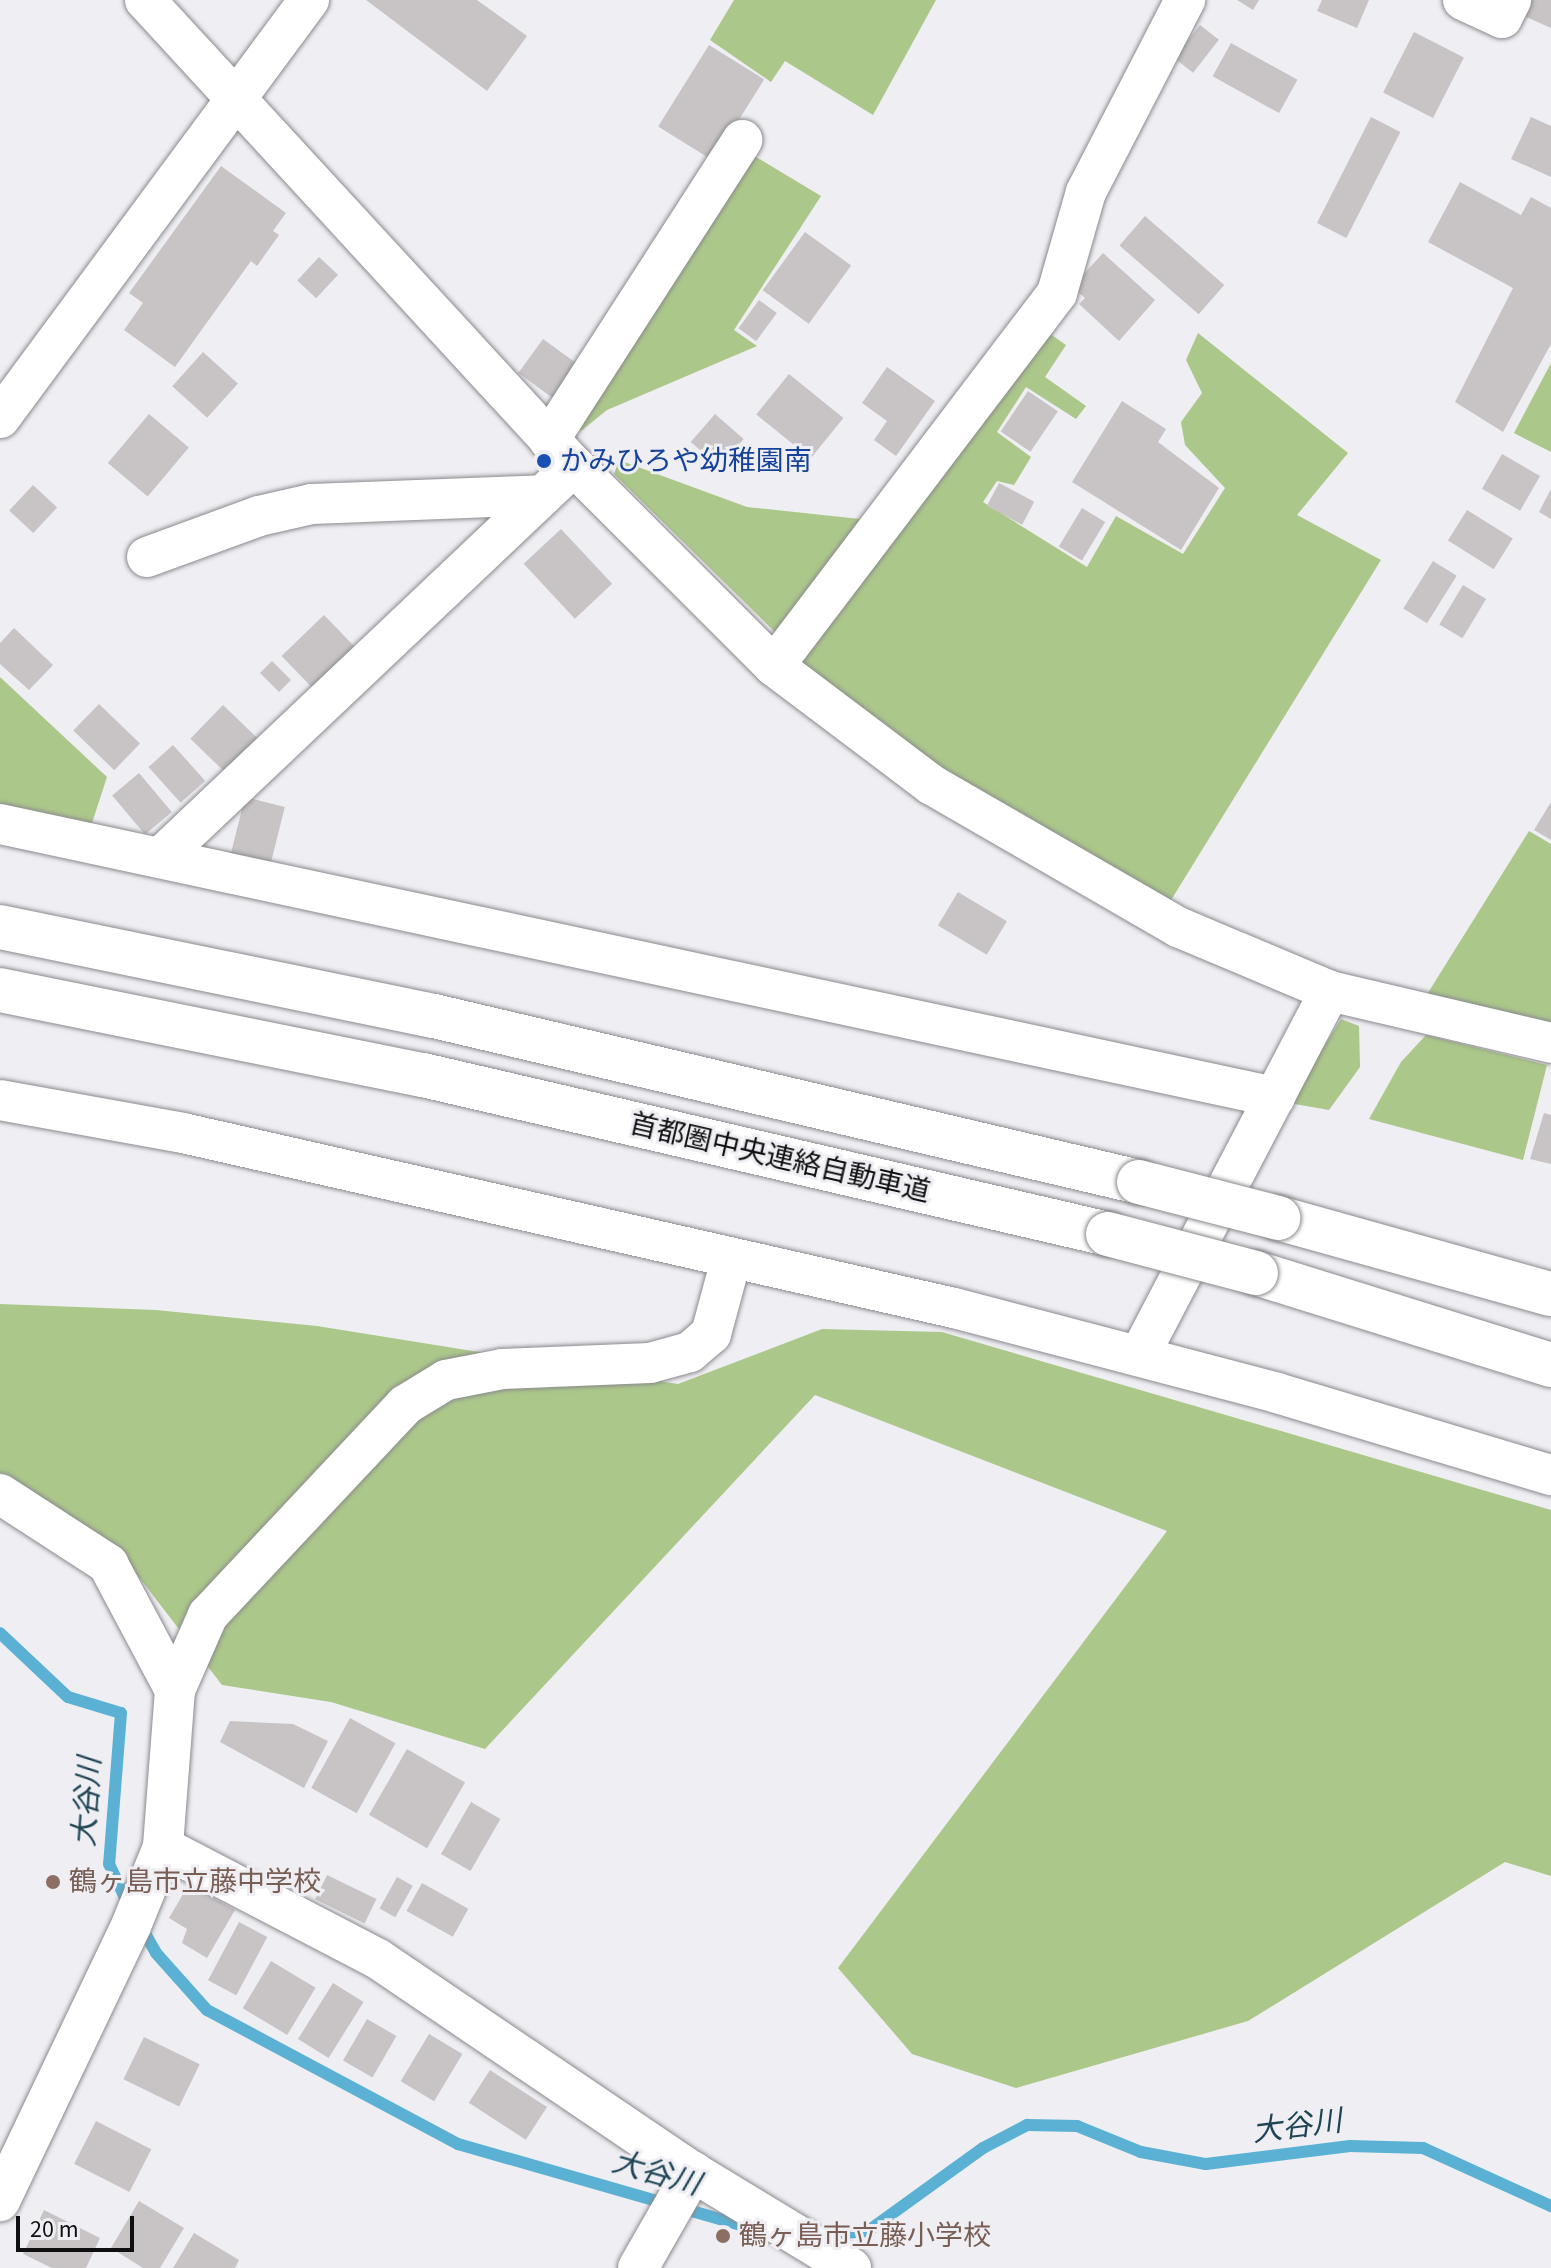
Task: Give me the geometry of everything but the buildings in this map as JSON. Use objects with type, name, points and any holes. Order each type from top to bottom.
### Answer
[{"type":"highway","name":"首都圏中央連絡自動車道","points":[[0,927],[434,1016],[1139,1182],[1551,1294]]},
{"type":"highway","name":"首都圏中央連絡自動車道","points":[[0,990],[423,1075],[1108,1234],[1256,1273],[1551,1365]]},
{"type":"street","points":[[145,0],[235,104],[562,453],[774,666],[932,785],[1178,927],[1330,991],[1551,1043]]},
{"type":"street","points":[[0,418],[309,0]]},
{"type":"street","points":[[774,666],[1057,293],[1086,192],[1185,0]]},
{"type":"street","points":[[1463,0],[1502,18],[1511,0]]},
{"type":"street","points":[[161,857],[543,495],[562,453],[742,140]]},
{"type":"street","points":[[147,557],[259,516],[312,504],[543,495]]},
{"type":"street","points":[[0,824],[1275,1097]]},
{"type":"street","points":[[1139,1356],[1330,991]]},
{"type":"street","points":[[0,1100],[183,1133],[731,1260],[954,1308],[1139,1356],[1551,1475]]},
{"type":"street","points":[[0,2201],[131,1926],[163,1847],[175,1690],[208,1615],[405,1405],[446,1380],[502,1369],[650,1363],[690,1352],[711,1334],[731,1260]]},
{"type":"street","points":[[0,1494],[108,1564],[175,1690]]},
{"type":"street","points":[[163,1847],[378,1959],[693,2172],[851,2268]]},
{"type":"street","points":[[638,2268],[693,2172]]},
{"type":"green space","points":[[734,0],[936,0],[873,115],[785,61],[771,82],[710,40]]},
{"type":"green space","points":[[748,152],[821,196],[734,330],[757,346],[607,410],[581,431],[576,426]]},
{"type":"green space","points":[[1046,331],[1066,345],[1045,377],[1086,406],[1076,419],[1026,387],[997,432],[1031,457],[1014,485],[997,481],[983,502],[1087,567],[1116,516],[1183,554],[1225,488],[1185,445],[1181,422],[1202,393],[1186,360],[1198,333],[1348,453],[1297,515],[1381,560],[1168,905],[962,785],[801,663]]},
{"type":"green space","points":[[1551,363],[1551,452],[1514,433]]},
{"type":"green space","points":[[619,460],[747,507],[860,519],[776,633],[614,474]]},
{"type":"green space","points":[[0,677],[107,777],[91,826],[0,816]]},
{"type":"green space","points":[[1529,831],[1551,844],[1551,1024],[1426,996]]},
{"type":"green space","points":[[1341,1019],[1359,1026],[1360,1067],[1329,1110],[1289,1103]]},
{"type":"green space","points":[[1426,1035],[1547,1065],[1523,1160],[1369,1119],[1401,1062]]},
{"type":"green space","points":[[0,1304],[156,1310],[317,1326],[678,1384],[822,1329],[942,1332],[1551,1510],[1551,1876],[1505,1862],[1248,2021],[1016,2088],[912,2054],[838,1968],[1167,1531],[815,1395],[485,1749],[331,1702],[222,1685],[125,1559],[0,1473]]},
{"type":"waterway","name":"大谷川","points":[[0,1633],[68,1697],[121,1713],[109,1864],[129,1906]]},
{"type":"waterway","name":"大谷川","points":[[140,1925],[156,1953],[207,2010],[458,2144],[758,2230]]},
{"type":"waterway","name":"大谷川","points":[[820,2235],[868,2231],[983,2148],[1027,2125],[1077,2126],[1141,2152],[1206,2164],[1350,2146],[1423,2148],[1551,2206]]},
{"type":"place","name":"かみひろや幼稚園南","points":[[544,461]]},
{"type":"place","name":"鶴ヶ島市立藤中学校","points":[[53,1882]]},
{"type":"place","name":"鶴ヶ島市立藤小学校","points":[[723,2236]]}]
